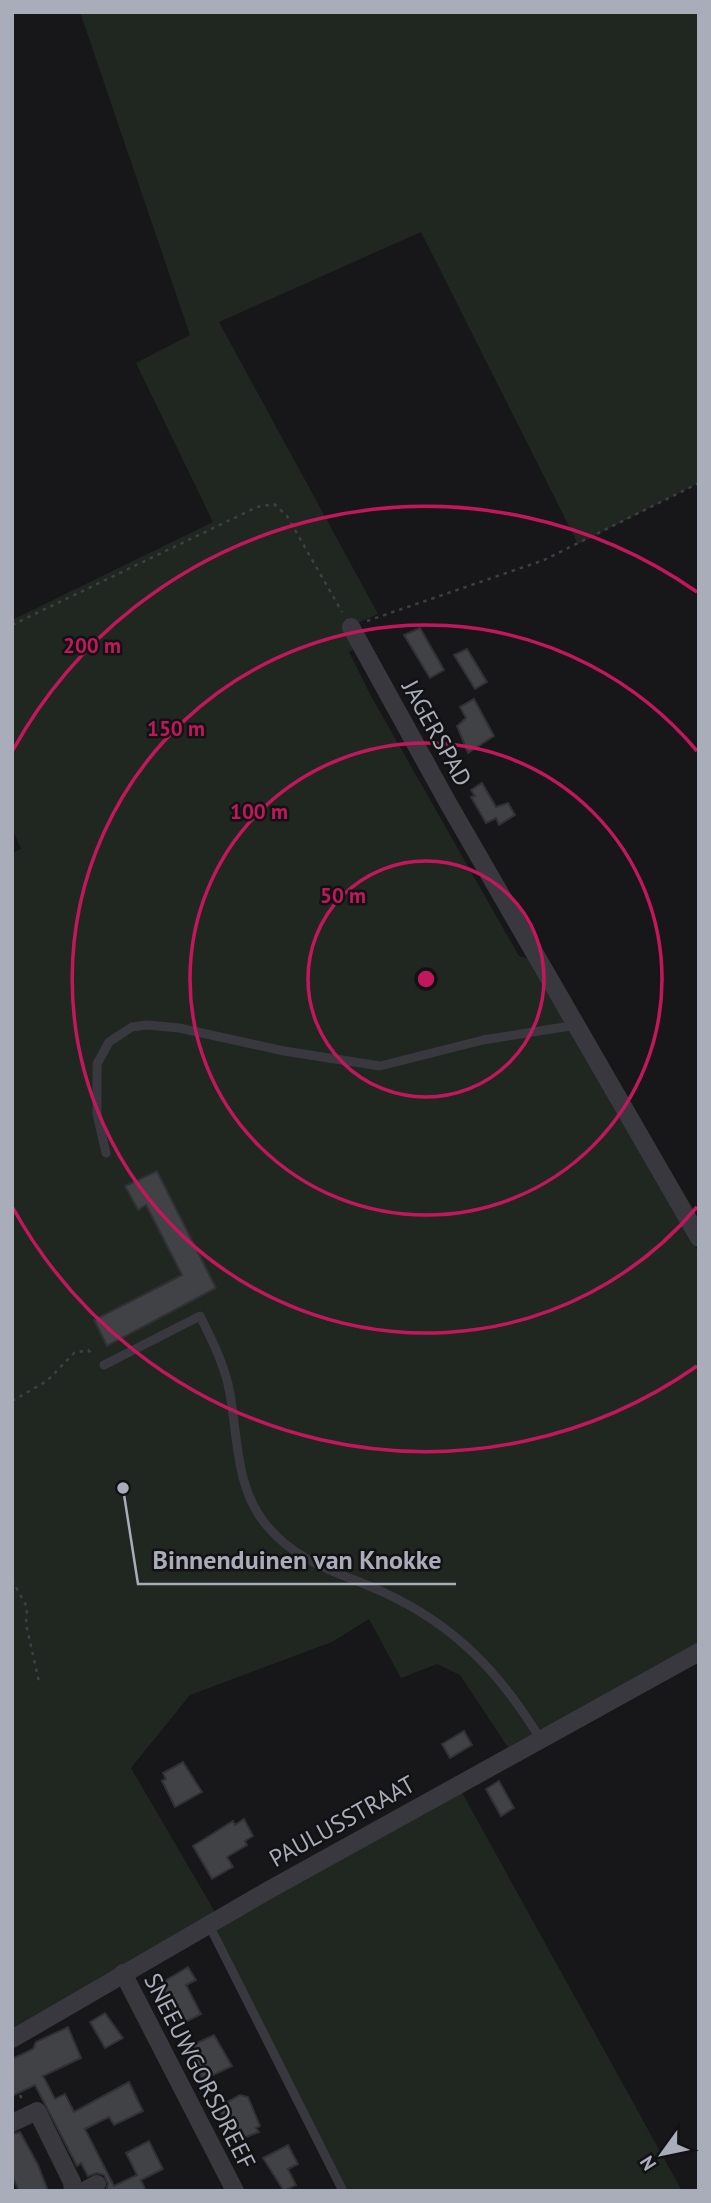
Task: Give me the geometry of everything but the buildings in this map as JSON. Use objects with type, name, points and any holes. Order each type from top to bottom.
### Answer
[{"type":"street","name":"JAGERSPAD","points":[[351,627],[699,1238]]},
{"type":"street","name":"PAULUSSTRAAT","points":[[12,2039],[122,1973],[699,1652]]},
{"type":"street","name":"SNEEUWGORSDREEF","points":[[122,1973],[235,2191]]},
{"type":"street","points":[[12,2123],[37,2111],[72,2182],[73,2191]]},
{"type":"lane","points":[[106,1153],[96,1105],[97,1064],[109,1042],[132,1027],[147,1025],[178,1028],[284,1051],[380,1066],[483,1040],[576,1025]]},
{"type":"lane","points":[[104,1365],[200,1316],[220,1357],[228,1384],[246,1489],[265,1522],[289,1547],[319,1567],[386,1593],[462,1641],[514,1696],[541,1740]]},
{"type":"lane","points":[[209,1925],[343,2191]]},
{"type":"path","points":[[12,625],[257,507],[274,504],[287,516],[351,627],[544,560],[699,483]]},
{"type":"path","points":[[12,1401],[47,1381],[74,1353],[88,1350],[104,1365]]},
{"type":"path","points":[[12,1580],[27,1607],[26,1624],[39,1682]]},
{"type":"path","points":[[12,2080],[30,2115]]},
{"type":"shaded area","points":[[80,12],[699,12],[699,483],[578,544],[421,232],[219,322],[378,614],[347,628],[353,650],[349,652],[371,696],[519,956],[529,959],[699,1253],[699,1657],[519,1758],[507,1746],[460,1675],[437,1664],[401,1678],[369,1619],[332,1642],[190,1695],[131,1768],[222,1924],[460,1789],[682,2191],[348,2191],[212,1930],[12,2046],[12,853],[21,849],[12,828],[12,620],[213,522],[136,363],[190,335]]},
{"type":"place","name":"Binnenduinen van Knokke","points":[[123,1488]]}]
